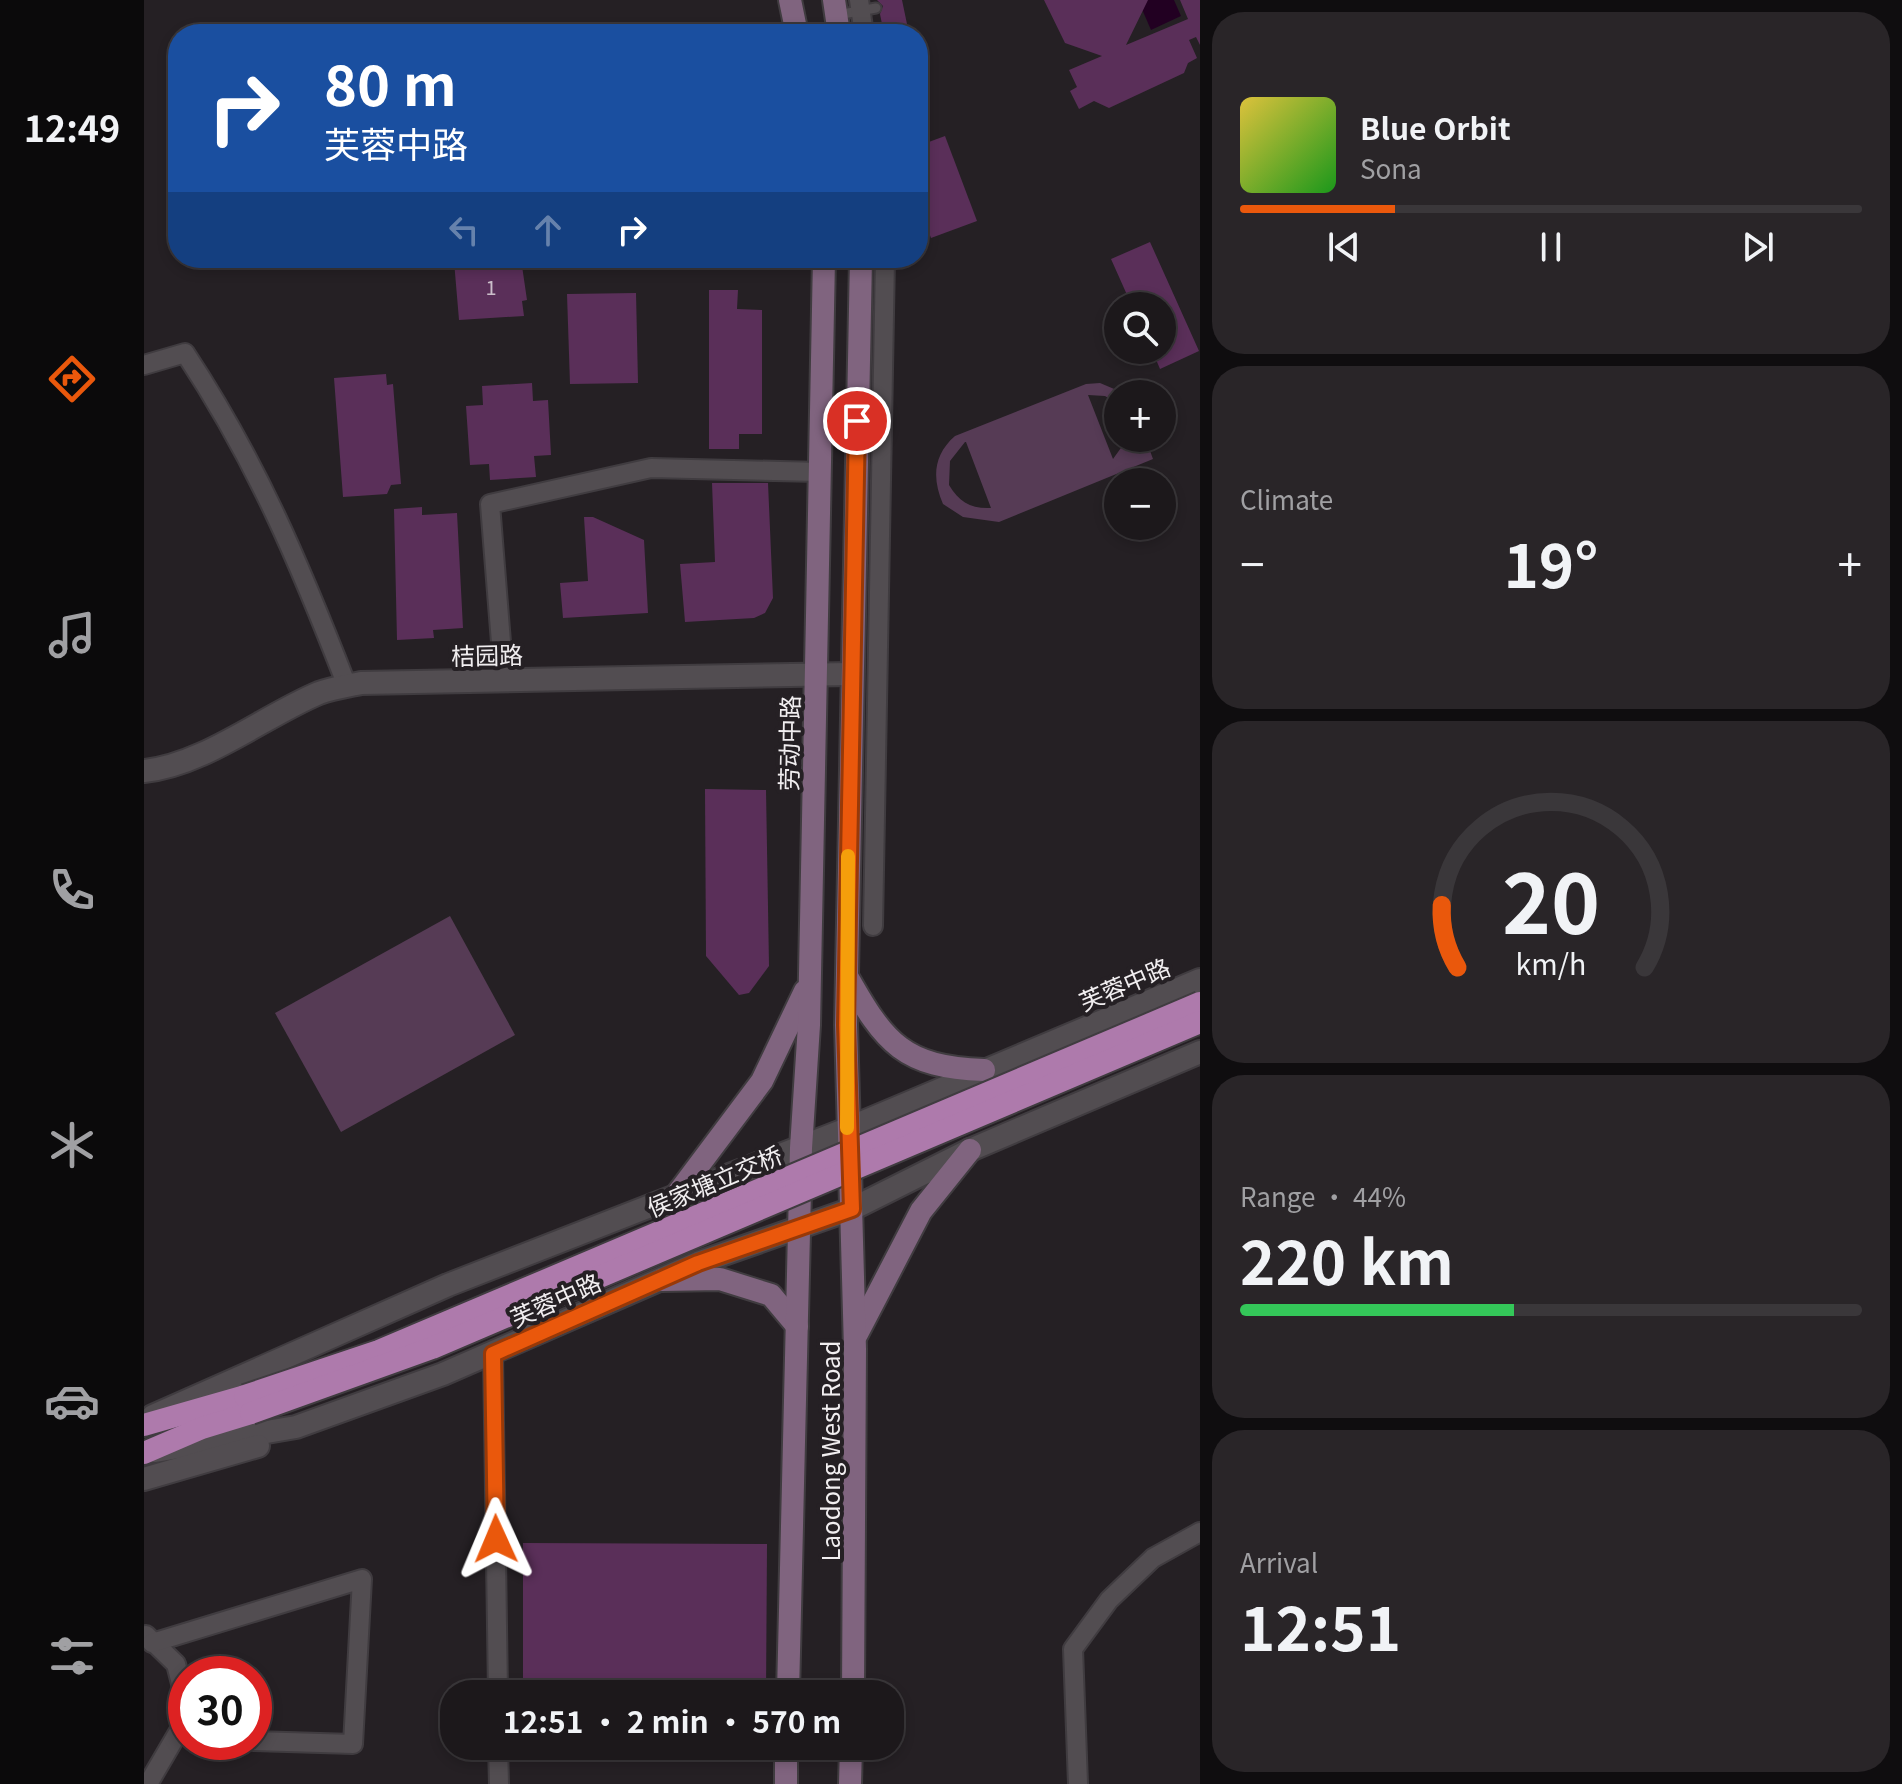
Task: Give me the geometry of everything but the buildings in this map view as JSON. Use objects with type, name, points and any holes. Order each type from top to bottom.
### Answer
[{"type":"main road","points":[[790,0],[795,24]]},
{"type":"main road","name":"劳动中路","points":[[801,1229],[824,268]]},
{"type":"main road","points":[[852,1209],[847,1129],[847,976],[850,674],[861,268]]},
{"type":"main road","points":[[847,976],[870,1017],[894,1044],[926,1064],[984,1070]]},
{"type":"main road","points":[[672,1201],[762,1081],[809,982]]},
{"type":"main road","name":"侯家塘立交桥","points":[[248,1404],[1200,1003]]},
{"type":"main road","name":"侯家塘立交桥","points":[[248,1404],[347,1382],[1200,1022]]},
{"type":"main road","points":[[855,1339],[921,1211],[970,1150]]},
{"type":"main road","name":"Laodong West Road","points":[[852,1209],[855,1339],[853,1680]]},
{"type":"main road","name":"Laodong West Road","points":[[788,1680],[801,1229]]},
{"type":"main road","points":[[662,1280],[720,1279],[771,1295],[797,1326]]},
{"type":"main road","points":[[144,1422],[248,1404]]},
{"type":"main road","points":[[145,1452],[248,1404]]},
{"type":"main road","points":[[786,1760],[786,1784]]},
{"type":"main road","points":[[850,1784],[851,1760]]},
{"type":"street","points":[[873,926],[885,268]]},
{"type":"street","points":[[144,365],[185,353],[230,421],[292,546],[347,686]]},
{"type":"street","points":[[504,680],[490,504],[651,468],[820,472]]},
{"type":"street","name":"桔园路","points":[[144,771],[157,770],[216,745],[321,692],[361,683],[850,674]]},
{"type":"street","name":"芙蓉中路","points":[[144,1422],[448,1285],[672,1201],[1200,980]]},
{"type":"street","name":"芙蓉中路","points":[[145,1452],[202,1446],[296,1427],[493,1354],[698,1263],[852,1209],[970,1150],[1200,1052]]},
{"type":"street","points":[[493,1354],[498,1680]]},
{"type":"street","points":[[144,1479],[251,1450],[296,1427]]},
{"type":"street","points":[[1078,1784],[1073,1649],[1109,1600],[1153,1558],[1200,1532]]},
{"type":"street","points":[[148,1638],[362,1579],[353,1744],[272,1742]]},
{"type":"street","points":[[148,1638],[168,1657]]},
{"type":"street","points":[[148,1784],[168,1757]]},
{"type":"street","points":[[498,1760],[499,1784]]},
{"type":"lane","points":[[837,16],[865,7]]},
{"type":"shaded area","points":[[1138,0],[1174,0],[1181,16],[1151,30]]},
{"type":"shaded area","points":[[1100,383],[1104,385],[1104,396],[1088,395],[1104,436],[1104,452],[1110,452],[1113,459],[1118,452],[1150,452],[1153,459],[1131,468],[1104,468],[1104,479],[999,522],[963,517],[943,504],[937,486],[937,468],[942,451],[955,436],[1086,384]],"holes":[[[965,442],[991,508],[966,503],[949,485],[950,461]]]},
{"type":"shaded area","points":[[450,916],[515,1035],[341,1132],[275,1013]]},
{"type":"slow traffic","points":[[847,1128],[848,856]]},
{"type":"route","points":[[496,1539],[493,1354],[698,1263],[852,1209],[846,1025],[857,421]]}]
